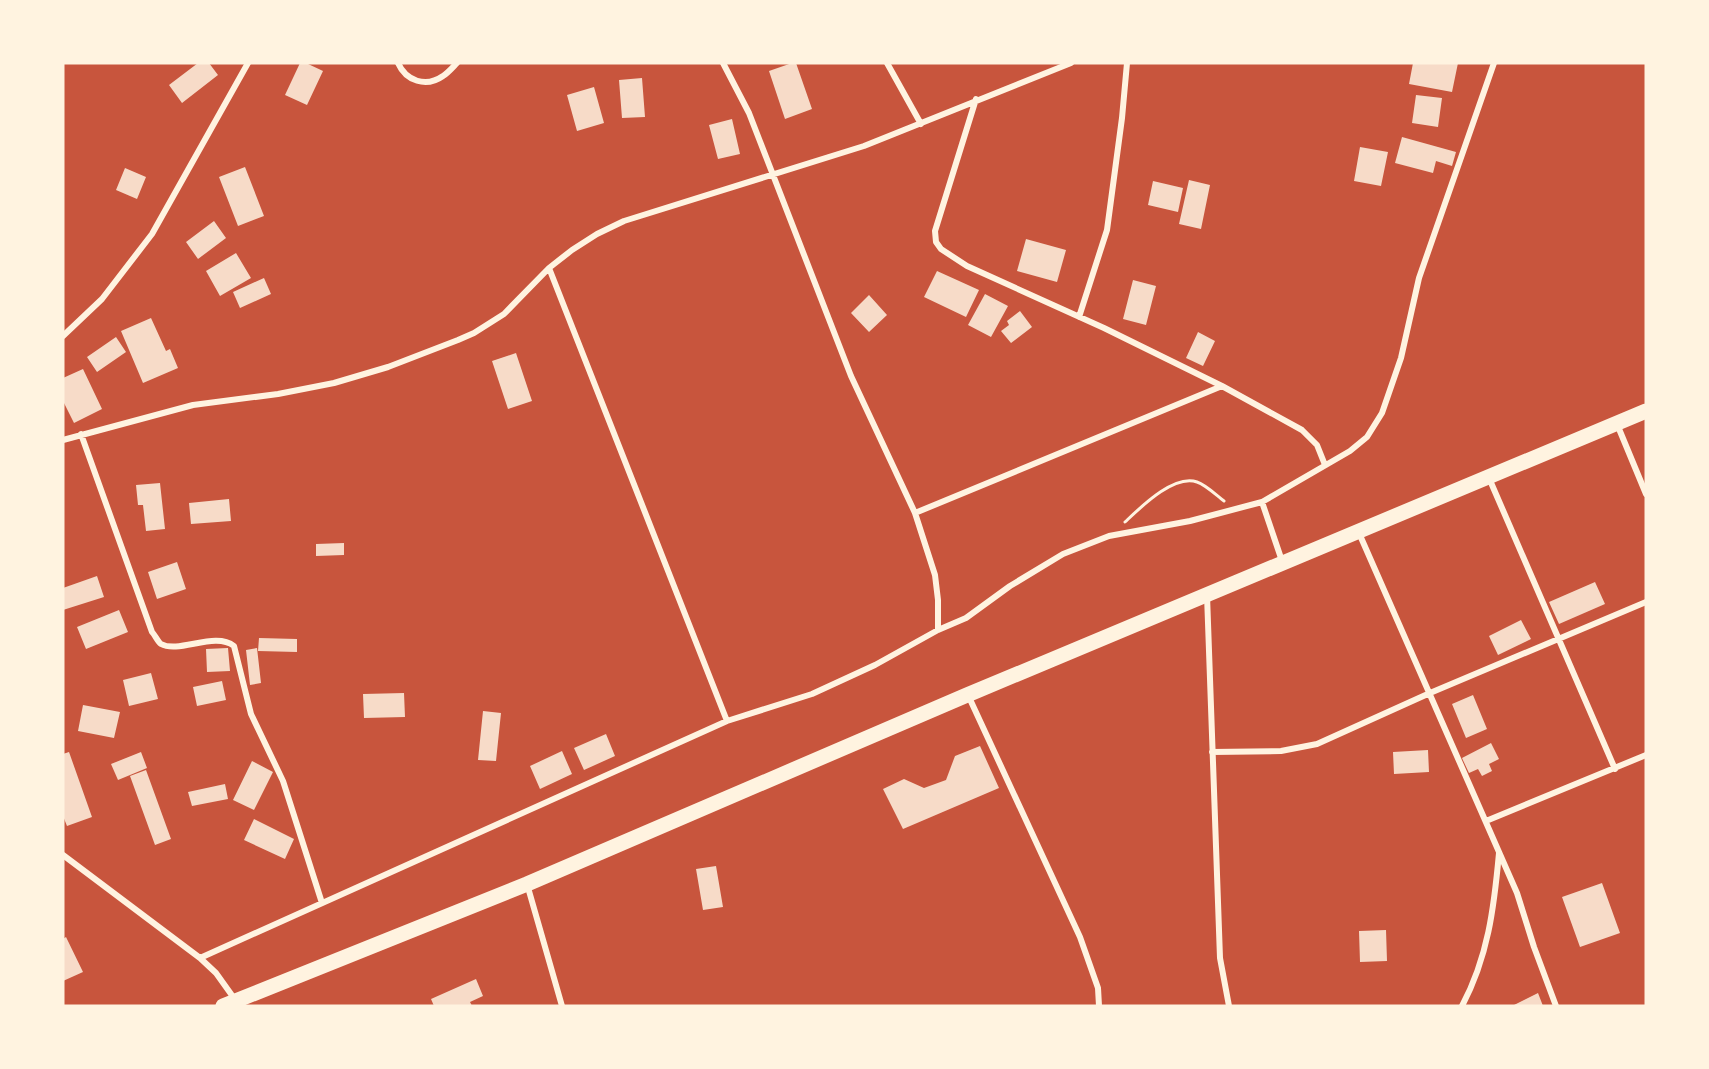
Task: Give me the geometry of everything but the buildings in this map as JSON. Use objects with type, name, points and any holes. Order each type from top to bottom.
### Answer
[{"type":"highway","points":[[229,1003],[527,884],[968,695],[1646,411]]},
{"type":"street","points":[[63,336],[102,299],[152,234],[248,63]]},
{"type":"street","points":[[398,63],[401,70],[412,80],[423,82],[434,81],[458,63]]},
{"type":"street","points":[[723,63],[749,113],[851,376],[915,513],[934,575],[938,600],[938,630]]},
{"type":"street","points":[[887,63],[921,124]]},
{"type":"street","points":[[63,440],[193,405],[278,394],[334,383],[388,367],[458,340],[489,324],[516,302],[549,268],[597,234],[624,221],[864,146],[976,99],[1071,63]]},
{"type":"street","points":[[1079,317],[1107,230],[1126,63]]},
{"type":"street","points":[[200,958],[727,721],[812,694],[875,665],[938,630],[966,618],[1010,586],[1063,554],[1109,536],[1151,530],[1262,502],[1350,451],[1367,437],[1382,413],[1401,358],[1419,278],[1494,63]]},
{"type":"street","points":[[976,99],[935,231],[936,242],[941,249],[967,266],[1222,386],[1302,430],[1317,445],[1326,465]]},
{"type":"street","points":[[549,268],[727,721]]},
{"type":"street","points":[[915,513],[1222,386]]},
{"type":"street","points":[[1617,423],[1646,494]]},
{"type":"street","points":[[81,434],[152,632],[160,644],[170,646],[220,640],[234,646],[251,714],[283,781],[322,903]]},
{"type":"street","points":[[1488,477],[1615,769]]},
{"type":"street","points":[[1262,502],[1283,563]]},
{"type":"street","points":[[1358,532],[1517,893],[1556,1006]]},
{"type":"street","points":[[1207,595],[1220,958],[1229,1006]]},
{"type":"street","points":[[1212,752],[1281,751],[1317,744],[1430,693],[1646,602]]},
{"type":"street","points":[[968,695],[1080,936],[1098,988],[1099,1006]]},
{"type":"street","points":[[1486,821],[1646,755]]},
{"type":"street","points":[[1462,1006],[1484,955],[1495,901],[1499,852]]},
{"type":"street","points":[[63,855],[200,958],[216,973],[229,1003]]},
{"type":"street","points":[[527,884],[562,1006]]},
{"type":"path","points":[[1109,536],[1147,502],[1175,483],[1187,480],[1198,482],[1235,509]]}]
